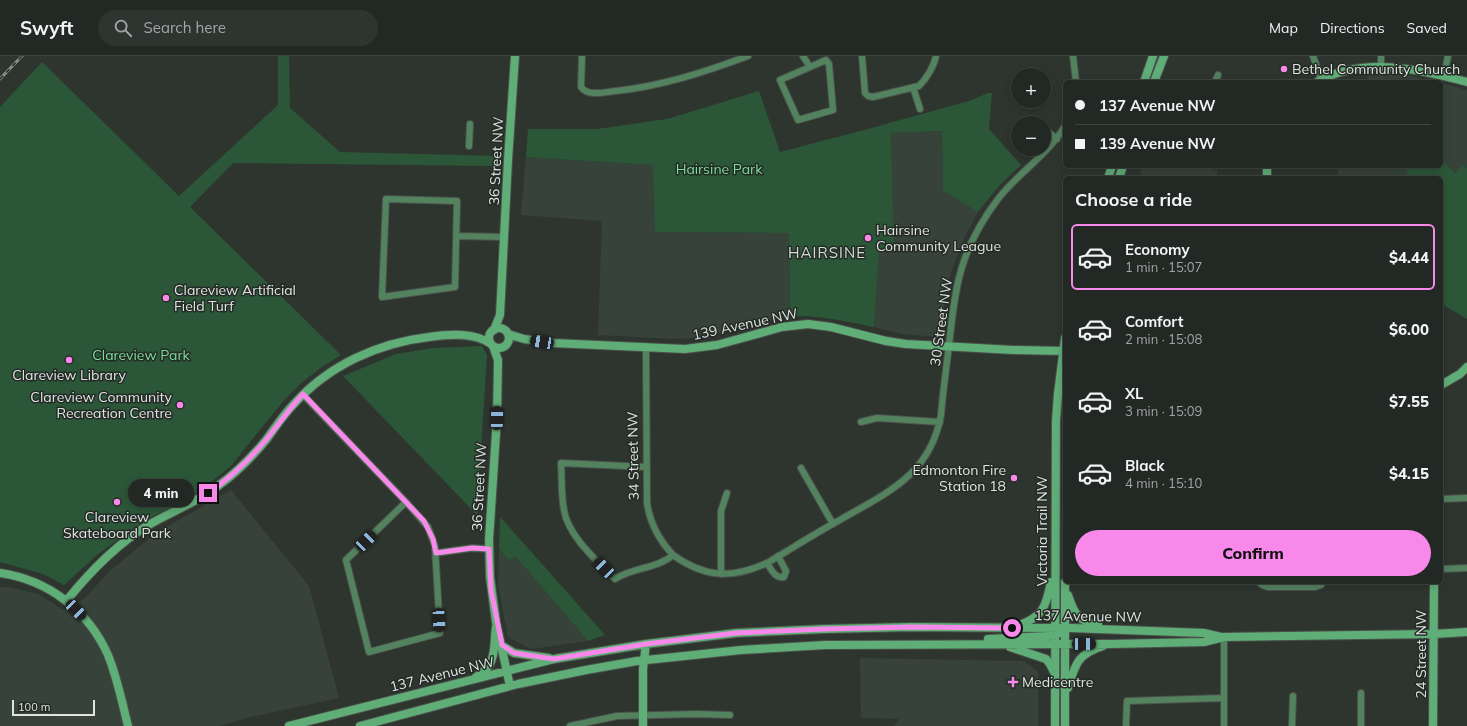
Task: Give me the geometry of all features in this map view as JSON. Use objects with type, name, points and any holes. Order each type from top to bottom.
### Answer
[{"type":"street","name":"36 Street NW","points":[[493,331],[500,315],[515,56]]},
{"type":"street","points":[[582,56],[581,84],[583,90],[595,93],[652,86],[701,73],[748,56]]},
{"type":"street","points":[[803,56],[810,67]]},
{"type":"street","points":[[862,56],[865,93],[873,98],[919,86],[924,82],[935,62],[936,56]]},
{"type":"street","points":[[1073,56],[1076,80]]},
{"type":"street","points":[[1145,80],[1153,56]]},
{"type":"street","points":[[1155,80],[1164,56]]},
{"type":"street","points":[[1313,56],[1319,80],[1337,71],[1381,60],[1467,82]]},
{"type":"street","points":[[1444,76],[1448,56]]},
{"type":"street","points":[[826,60],[829,64],[833,110],[798,120],[780,80],[810,67],[826,60]]},
{"type":"street","points":[[1216,80],[1218,75]]},
{"type":"street","points":[[913,87],[920,109]]},
{"type":"street","points":[[469,146],[470,124]]},
{"type":"street","name":"30 Street NW","points":[[778,556],[895,488],[911,475],[929,452],[940,422],[953,308],[958,279],[964,259],[975,234],[990,210],[1009,185],[1057,139],[1063,129]]},
{"type":"street","points":[[1051,134],[1057,139]]},
{"type":"street","points":[[386,199],[458,201],[457,236],[455,287],[382,297],[386,199]]},
{"type":"street","points":[[457,236],[504,237]]},
{"type":"street","name":"36 Street NW","points":[[500,315],[507,333]]},
{"type":"street","name":"139 Avenue NW","points":[[507,333],[524,339],[553,343],[685,349],[709,347],[782,327],[808,324],[831,327],[896,343],[949,347],[1063,351]]},
{"type":"street","points":[[67,600],[87,576],[138,531],[203,496],[231,476],[257,450],[303,394],[319,380],[337,368],[375,349],[402,341],[447,335],[474,336],[484,339],[492,345],[504,346],[508,340],[507,333],[500,328],[474,336]]},
{"type":"street","points":[[492,345],[489,338],[493,331]]},
{"type":"street","name":"139 Avenue NW","points":[[504,346],[524,339]]},
{"type":"street","name":"36 Street NW","points":[[492,345],[498,360]]},
{"type":"street","name":"36 Street NW","points":[[504,346],[498,360],[497,418],[489,549],[491,590],[496,622],[510,686]]},
{"type":"street","name":"34 Street NW","points":[[646,348],[647,503],[650,518],[658,536],[674,555],[697,569],[705,572],[721,574],[742,573],[767,563],[778,556]]},
{"type":"street","name":"Victoria Trail NW","points":[[1055,726],[1056,421],[1063,358]]},
{"type":"street","points":[[1443,384],[1460,374],[1467,367]]},
{"type":"street","points":[[303,394],[406,502],[428,527],[433,539],[436,553],[440,633],[369,652],[346,560],[406,502]]},
{"type":"street","points":[[861,422],[877,418],[940,422]]},
{"type":"street","points":[[646,467],[561,463],[564,511],[571,528],[583,546],[615,579],[623,573],[662,563],[674,555]]},
{"type":"street","points":[[801,468],[833,524]]},
{"type":"street","points":[[721,574],[721,511],[727,493]]},
{"type":"street","points":[[1443,499],[1467,498]]},
{"type":"street","points":[[436,553],[472,548],[489,549]]},
{"type":"street","points":[[767,563],[779,578],[784,577],[786,571],[778,556]]},
{"type":"street","points":[[1012,628],[1029,622],[1043,611],[1048,600],[1055,564]]},
{"type":"street","points":[[1443,569],[1467,568]]},
{"type":"street","points":[[0,573],[32,581],[67,600],[86,620],[104,647],[113,670],[128,725]]},
{"type":"street","points":[[1065,584],[1072,608],[1081,619],[1088,623],[1122,629]]},
{"type":"street","name":"Victoria Trail NW","points":[[1065,584],[1065,726]]},
{"type":"street","points":[[1263,584],[1268,586],[1315,587],[1320,584]]},
{"type":"street","name":"24 Street NW","points":[[1433,726],[1434,584]]},
{"type":"street","points":[[472,680],[491,663],[494,652],[496,622]]},
{"type":"street","name":"137 Avenue NW","points":[[290,726],[554,659],[646,644],[736,633],[912,627],[1012,628],[1055,632],[1065,628],[1204,633],[1224,638]]},
{"type":"street","points":[[936,644],[1055,632]]},
{"type":"street","name":"137 Avenue NW","points":[[360,726],[510,686],[586,670],[643,661],[741,650],[811,645],[1065,645],[1204,642],[1224,638],[1467,632]]},
{"type":"street","points":[[1224,638],[1224,726]]},
{"type":"street","points":[[644,726],[643,661],[646,644]]},
{"type":"street","points":[[1001,644],[1046,659],[1055,673]]},
{"type":"street","points":[[1065,699],[1073,672],[1079,660],[1092,650],[1111,644]]},
{"type":"street","points":[[502,645],[514,653],[554,659]]},
{"type":"street","points":[[1361,693],[1361,726]]},
{"type":"street","points":[[1292,726],[1293,696]]},
{"type":"street","points":[[1126,726],[1127,701],[1224,698]]},
{"type":"street","points":[[570,726],[617,716],[696,714],[730,715]]},
{"type":"shaded area","points":[[1393,71],[1427,80],[1368,80],[1367,72]]},
{"type":"shaded area","points":[[1443,84],[1467,90],[1467,168],[1463,165],[1455,173],[1443,161]]},
{"type":"shaded area","points":[[942,131],[943,191],[978,212],[964,238],[952,270],[946,293],[940,337],[902,334],[874,327],[879,249],[894,249],[891,133]]},
{"type":"shaded area","points":[[526,157],[654,165],[656,232],[789,233],[790,316],[763,321],[714,335],[692,338],[677,339],[598,335],[602,221],[521,215]]},
{"type":"shaded area","points":[[1142,168],[1209,168],[1217,171],[1217,176],[1139,176]]},
{"type":"shaded area","points":[[1337,168],[1407,168],[1407,176],[1339,176]]},
{"type":"shaded area","points":[[231,490],[309,586],[339,698],[251,717],[219,726],[0,726],[0,587],[9,587],[38,594],[63,610],[84,599],[112,569],[156,533]]},
{"type":"shaded area","points":[[499,549],[509,560],[516,557],[588,641],[531,649],[508,637],[498,584]]},
{"type":"shaded area","points":[[860,658],[1024,661],[1038,672],[1038,726],[894,726],[899,719],[861,718]]},
{"type":"green space","name":"Clareview Park","points":[[278,56],[289,56],[290,108],[340,152],[499,156],[497,166],[233,163],[190,207],[341,355],[319,369],[299,385],[285,399],[230,467],[193,496],[142,522],[98,554],[64,585],[43,574],[0,562],[0,107],[42,62],[179,196],[278,105]]},
{"type":"green space","name":"Hairsine Park","points":[[759,91],[780,152],[969,101],[988,93],[992,93],[989,129],[1011,154],[1011,156],[1013,156],[1021,165],[999,186],[978,212],[943,191],[942,131],[891,133],[894,249],[879,250],[874,327],[822,317],[790,316],[789,233],[655,232],[653,165],[526,157],[528,129],[597,129],[667,119]]},
{"type":"green space","points":[[1443,161],[1455,173],[1463,165],[1467,168],[1467,319],[1443,305],[1443,176],[1407,176],[1407,168],[1443,168]]},
{"type":"green space","points":[[482,346],[487,355],[477,515],[343,376],[396,354],[433,348]]},
{"type":"green space","points":[[500,517],[605,635],[588,641],[516,557],[509,560],[499,549]]},
{"type":"railway","points":[[0,79],[22,56]]},
{"type":"place","name":"Bethel Community Church","points":[[1284,69]]},
{"type":"place","name":"Hairsine Community League","points":[[868,238]]},
{"type":"place","name":"Clareview Artificial Field Turf","points":[[166,298]]},
{"type":"place","name":"Clareview Library","points":[[69,360]]},
{"type":"place","name":"Clareview Community Recreation Centre","points":[[180,405]]},
{"type":"place","name":"Edmonton Fire Station 18","points":[[1014,478]]},
{"type":"place","name":"Clareview Skateboard Park","points":[[117,502]]},
{"type":"place","name":"Medicentre","points":[[1013,682]]},
{"type":"district","name":"HAIRSINE","points":[[827,252]]},
{"type":"route","points":[[208,493],[238,470],[266,440],[303,394],[424,521],[433,539],[436,553],[472,548],[489,549],[491,590],[496,622],[502,645],[514,653],[554,659],[646,644],[736,633],[912,627],[1012,628]]}]
